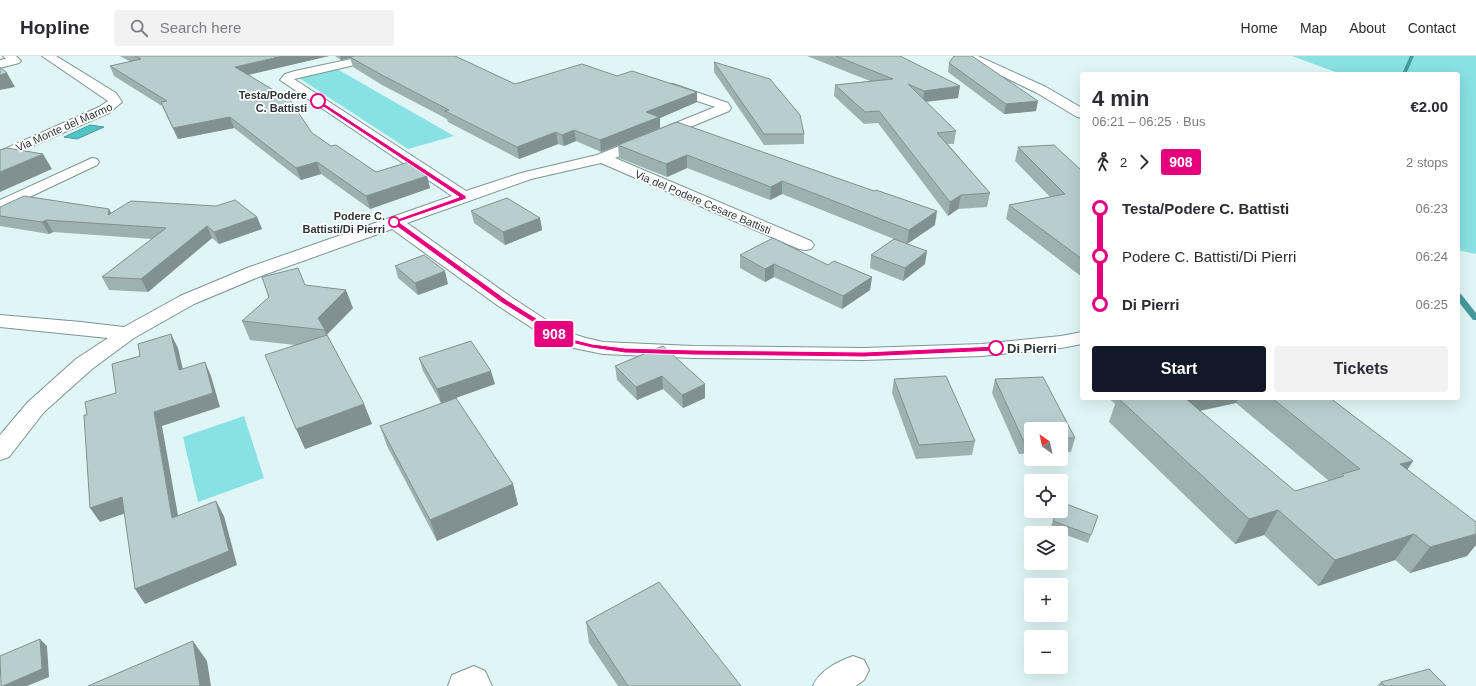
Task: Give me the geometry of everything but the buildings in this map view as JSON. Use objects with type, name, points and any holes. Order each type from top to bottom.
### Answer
[{"type":"street","points":[[0,64],[15,61],[9,56]]},
{"type":"street","name":"Via Monte del Marmo","points":[[0,156],[104,110],[116,102],[111,96],[48,56]]},
{"type":"street","points":[[381,56],[287,78],[290,83],[464,197]]},
{"type":"street","points":[[969,56],[1026,82],[1080,113]]},
{"type":"street","points":[[0,451],[26,418],[84,364],[127,334],[168,310],[211,289],[269,266],[526,176],[602,158],[724,108],[719,104],[656,82]]},
{"type":"street","name":"Via del Podere Cesare Battisti","points":[[602,158],[805,245]]},
{"type":"street","points":[[0,206],[92,162]]},
{"type":"street","points":[[394,222],[504,302],[556,335],[581,344],[603,348],[693,352],[878,354],[982,350],[1061,342],[1080,338]]},
{"type":"street","points":[[0,321],[81,328],[127,334]]},
{"type":"street","points":[[464,686],[474,681],[476,686]]},
{"type":"shaded area","points":[[1292,56],[1476,56],[1476,254],[1460,250],[1460,72],[1336,72]]},
{"type":"shaded area","points":[[337,69],[454,136],[408,149],[299,78]]},
{"type":"shaded area","points":[[90,125],[104,127],[77,139],[64,137]]},
{"type":"shaded area","points":[[244,416],[264,478],[198,502],[183,437]]},
{"type":"waterway","points":[[1405,72],[1412,56]]},
{"type":"waterway","points":[[1460,298],[1476,318]]},
{"type":"bus line","name":"908","points":[[318,101],[464,197],[394,222],[447,259],[504,302],[547,330],[566,340],[603,348],[625,350],[777,354],[921,353],[996,348]]},
{"type":"place","name":"Testa/Podere C. Battisti","points":[[318,101]]},
{"type":"place","name":"Podere C. Battisti/Di Pierri","points":[[394,222]]},
{"type":"place","name":"Di Pierri","points":[[996,348]]}]
